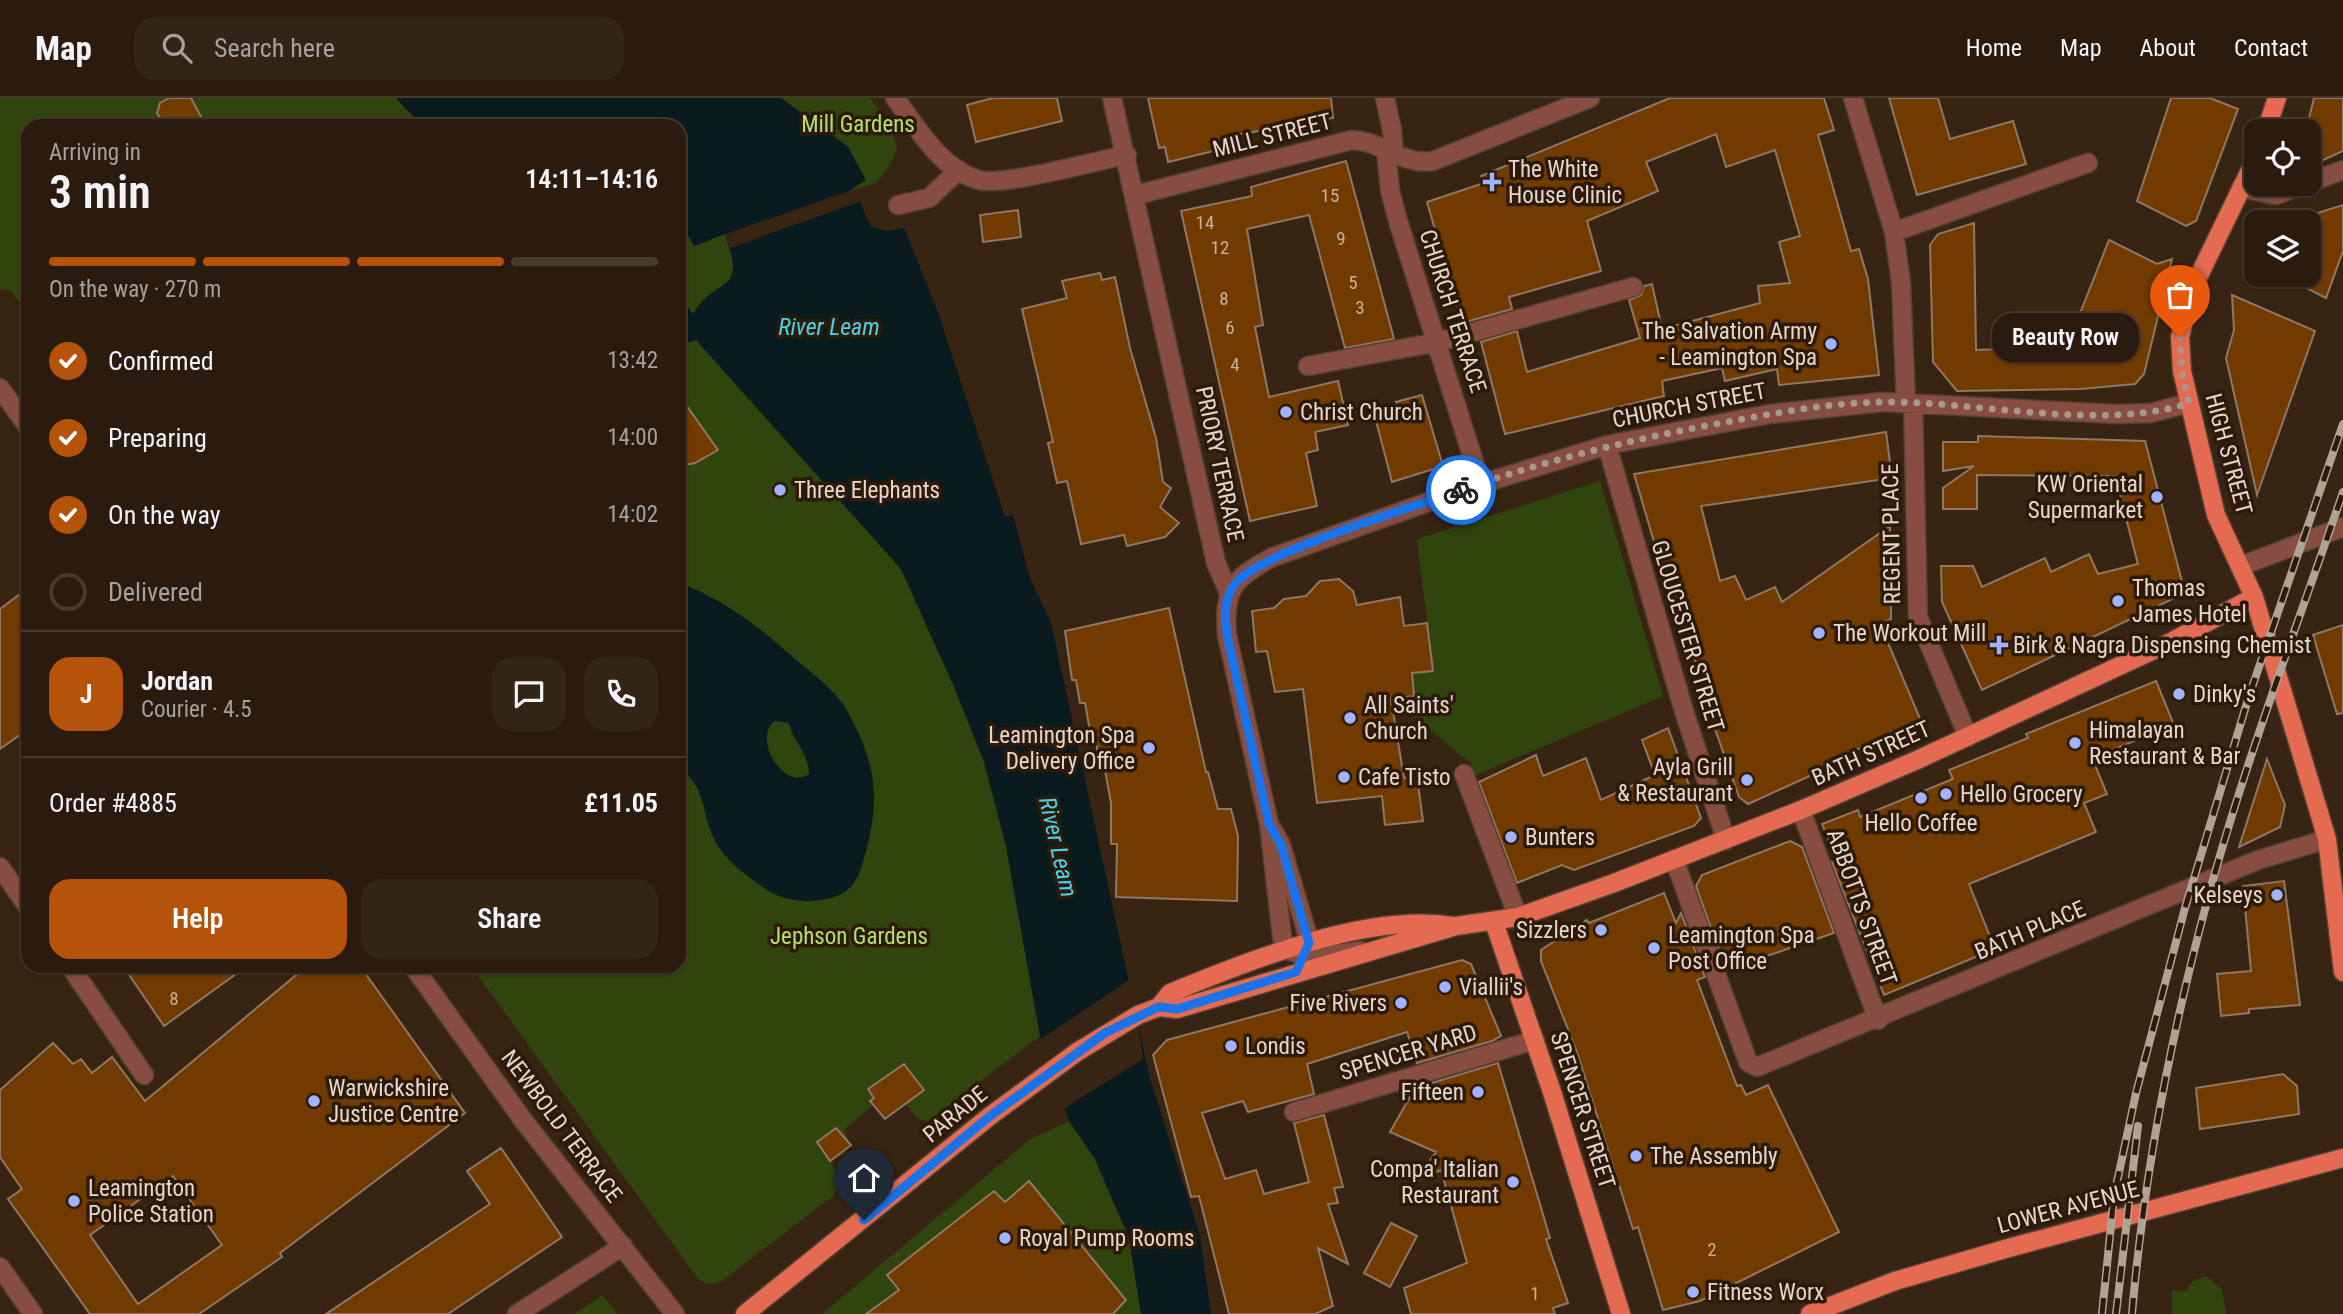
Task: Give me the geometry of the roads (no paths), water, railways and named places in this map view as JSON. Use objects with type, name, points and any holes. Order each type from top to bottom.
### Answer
[{"type":"main road","points":[[2270,119],[2277,98]]},
{"type":"main road","name":"HIGH STREET","points":[[2244,182],[2192,290],[2181,327],[2182,372],[2216,515],[2254,597]]},
{"type":"main road","points":[[2254,597],[2327,839],[2343,972]]},
{"type":"main road","name":"BATH STREET","points":[[1456,926],[1518,917],[1801,810],[1968,737],[2171,642],[2254,597]]},
{"type":"main road","points":[[1158,1007],[1171,993],[1287,950],[1307,950],[1401,923],[1429,922],[1456,926]]},
{"type":"main road","name":"SPENCER STREET","points":[[1494,922],[1535,1040],[1621,1314]]},
{"type":"main road","points":[[1158,1007],[1177,1009],[1456,926]]},
{"type":"main road","name":"PARADE","points":[[745,1314],[1033,1085],[1105,1033],[1158,1007]]},
{"type":"main road","name":"LOWER AVENUE","points":[[1810,1314],[1895,1281],[2343,1158]]},
{"type":"street","points":[[895,98],[936,150],[959,170],[976,180],[987,182],[1127,155]]},
{"type":"street","name":"PRIORY TERRACE","points":[[1112,98],[1136,195],[1216,564],[1229,593],[1225,608],[1227,635],[1269,824],[1273,874],[1287,950]]},
{"type":"street","name":"CHURCH TERRACE","points":[[1385,98],[1392,130],[1390,190],[1481,484]]},
{"type":"street","name":"MILL STREET","points":[[1136,195],[1352,140],[1363,140],[1418,162],[1444,158],[1590,98]]},
{"type":"street","name":"REGENT PLACE","points":[[1853,98],[1894,232],[1909,403],[1918,621],[1968,737]]},
{"type":"street","points":[[1894,232],[2088,163]]},
{"type":"street","points":[[898,205],[929,198],[959,170]]},
{"type":"street","points":[[2241,188],[2276,195],[2343,170]]},
{"type":"street","points":[[1308,366],[1438,342],[1633,287]]},
{"type":"street","points":[[0,388],[21,417]]},
{"type":"street","name":"CHURCH STREET","points":[[1229,593],[1239,578],[1273,557],[1481,484],[1607,445],[1770,414],[1861,403],[2137,414],[2168,410],[2189,403]]},
{"type":"street","name":"GLOUCESTER STREET","points":[[1607,445],[1683,708],[1726,840]]},
{"type":"street","points":[[2241,566],[2343,527]]},
{"type":"street","points":[[1464,774],[1518,917]]},
{"type":"street","name":"ABBOTTS STREET","points":[[1801,810],[1878,1020]]},
{"type":"street","name":"PRIORY TERRACE","points":[[1269,824],[1281,845],[1307,950]]},
{"type":"street","name":"BATH PLACE","points":[[1674,859],[1729,1015],[1752,1067],[1878,1020],[2258,860],[2327,839]]},
{"type":"street","points":[[0,867],[21,897]]},
{"type":"street","points":[[1296,972],[1307,950],[1370,951]]},
{"type":"street","points":[[75,973],[144,1075]]},
{"type":"street","name":"NEWBOLD TERRACE","points":[[418,973],[523,1120],[674,1314]]},
{"type":"street","name":"SPENCER YARD","points":[[1294,1112],[1535,1040]]},
{"type":"street","points":[[517,1314],[623,1246]]},
{"type":"street","points":[[0,1267],[33,1314]]},
{"type":"water","name":"River Leam","points":[[396,98],[781,98],[848,147],[866,180],[849,191],[853,204],[860,202],[871,227],[888,231],[904,228],[938,312],[1005,517],[1013,515],[1030,578],[1051,622],[1150,1079],[1200,1235],[1211,1314],[1141,1314],[1129,1238],[1095,1159],[1069,1121],[1040,1036],[1006,846],[984,762],[955,689],[901,569],[696,340],[686,343],[686,306],[693,314],[702,302],[726,283],[733,268],[725,234],[694,246],[686,232],[686,119],[416,119]]},
{"type":"water","points":[[686,585],[714,599],[758,628],[823,682],[847,710],[866,752],[874,799],[866,851],[857,878],[847,890],[821,900],[794,900],[781,897],[762,887],[734,865],[718,846],[708,825],[696,786],[686,774]],"holes":[[[775,721],[789,723],[804,754],[809,774],[799,778],[789,776],[781,769],[769,750],[767,739],[769,729]]]},
{"type":"railway","points":[[2102,1314],[2114,1196],[2136,1093],[2185,908],[2249,696],[2343,424]]},
{"type":"railway","points":[[2132,1314],[2144,1209],[2161,1104],[2182,1001],[2208,898],[2238,796],[2343,492]]},
{"type":"railway","points":[[2116,1314],[2138,1126]]},
{"type":"place","name":"The White House Clinic","points":[[1492,182]]},
{"type":"place","name":"Beauty Row","points":[[2180,337]]},
{"type":"place","name":"The Salvation Army - Leamington Spa","points":[[1831,344]]},
{"type":"place","name":"Christ Church","points":[[1286,412]]},
{"type":"place","name":"Three Elephants","points":[[780,490]]},
{"type":"place","name":"KW Oriental Supermarket","points":[[2157,497]]},
{"type":"place","name":"Thomas James Hotel","points":[[2118,601]]},
{"type":"place","name":"The Workout Mill","points":[[1819,633]]},
{"type":"place","name":"Birk & Nagra Dispensing Chemist","points":[[1999,645]]},
{"type":"place","name":"Dinky's","points":[[2179,694]]},
{"type":"place","name":"All Saints' Church","points":[[1350,718]]},
{"type":"place","name":"Himalayan Restaurant & Bar","points":[[2075,743]]},
{"type":"place","name":"Leamington Spa Delivery Office","points":[[1149,748]]},
{"type":"place","name":"Cafe Tisto","points":[[1344,777]]},
{"type":"place","name":"Ayla Grill & Restaurant","points":[[1747,780]]},
{"type":"place","name":"Hello Grocery","points":[[1946,794]]},
{"type":"place","name":"Hello Coffee","points":[[1921,798]]},
{"type":"place","name":"Bunters","points":[[1511,837]]},
{"type":"place","name":"Kelseys","points":[[2277,895]]},
{"type":"place","name":"Sizzlers","points":[[1601,930]]},
{"type":"place","name":"Leamington Spa Post Office","points":[[1654,948]]},
{"type":"place","name":"Viallii's","points":[[1445,987]]},
{"type":"place","name":"Five Rivers","points":[[1401,1003]]},
{"type":"place","name":"Londis","points":[[1231,1046]]},
{"type":"place","name":"Fifteen","points":[[1478,1092]]},
{"type":"place","name":"Warwickshire Justice Centre","points":[[314,1101]]},
{"type":"place","name":"The Assembly","points":[[1636,1156]]},
{"type":"place","name":"Compa' Italian Restaurant","points":[[1513,1182]]},
{"type":"place","name":"Leamington Police Station","points":[[74,1201]]},
{"type":"place","name":"Royal Pump Rooms","points":[[1005,1238]]},
{"type":"place","name":"Fitness Worx","points":[[1693,1292]]},
{"type":"park label","name":"Mill Gardens","points":[[858,124]]},
{"type":"park label","name":"Jephson Gardens","points":[[849,936]]}]
